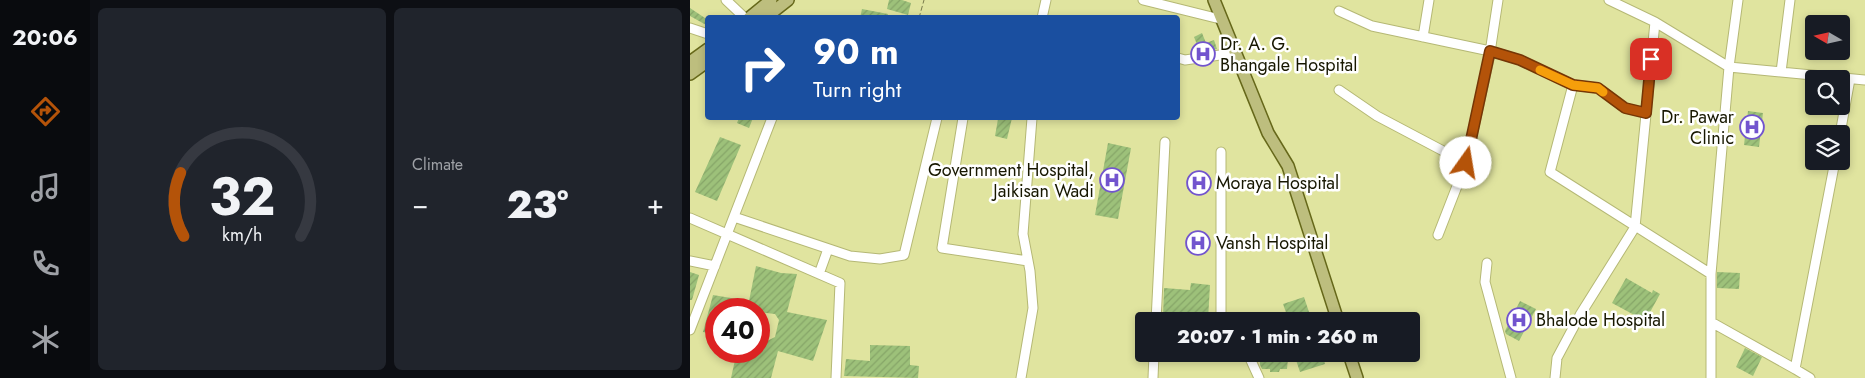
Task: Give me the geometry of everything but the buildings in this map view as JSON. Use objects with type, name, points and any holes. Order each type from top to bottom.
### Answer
[{"type":"main road","points":[[751,15],[771,0]]},
{"type":"main road","points":[[768,15],[788,0]]},
{"type":"main road","points":[[1214,0],[1220,19],[1268,133],[1288,166],[1335,312]]},
{"type":"main road","points":[[690,62],[705,51]]},
{"type":"main road","points":[[690,74],[705,62]]},
{"type":"main road","points":[[1352,362],[1357,378]]},
{"type":"street","points":[[726,0],[744,15]]},
{"type":"street","points":[[1043,15],[1046,0]]},
{"type":"street","points":[[1144,0],[1220,19]]},
{"type":"street","points":[[1423,37],[1430,0]]},
{"type":"street","points":[[1438,235],[1466,163],[1490,51],[1498,0]]},
{"type":"street","points":[[1711,378],[1711,274],[1729,68],[1738,0]]},
{"type":"street","points":[[1781,72],[1790,0]]},
{"type":"street","points":[[1612,1],[1655,22],[1729,68],[1805,74]]},
{"type":"street","points":[[1340,11],[1372,26],[1490,51],[1520,60],[1573,85],[1598,88],[1625,108],[1646,113]]},
{"type":"street","points":[[1555,378],[1557,358],[1580,315],[1635,227],[1655,22]]},
{"type":"street","points":[[690,28],[705,33]]},
{"type":"street","points":[[1180,59],[1185,60],[1234,53]]},
{"type":"street","points":[[1850,79],[1865,80]]},
{"type":"street","points":[[1573,85],[1550,172],[1711,274]]},
{"type":"street","points":[[1339,90],[1377,116],[1466,163]]},
{"type":"street","points":[[690,330],[694,310],[715,266],[771,120]]},
{"type":"street","points":[[734,218],[850,256],[880,259],[904,255],[937,120]]},
{"type":"street","points":[[963,120],[942,248],[1028,261]]},
{"type":"street","points":[[1021,378],[1033,308],[1023,234],[1032,120]]},
{"type":"street","points":[[1156,312],[1165,142]]},
{"type":"street","points":[[1221,152],[1221,312]]},
{"type":"street","points":[[1796,369],[1833,170]]},
{"type":"street","points":[[690,218],[840,283],[836,378]]},
{"type":"street","points":[[819,274],[828,249]]},
{"type":"street","points":[[690,261],[715,266]]},
{"type":"street","points":[[1487,263],[1484,282],[1511,378]]},
{"type":"street","points":[[1711,322],[1810,378]]},
{"type":"street","points":[[1153,378],[1154,362]]},
{"type":"street","points":[[1252,362],[1259,378]]},
{"type":"street","points":[[830,378],[836,368]]},
{"type":"path","points":[[920,15],[924,0]]},
{"type":"slow traffic","points":[[1540,70],[1573,85],[1598,88],[1603,92]]},
{"type":"place","name":"Dr. A. G. Bhangale Hospital","points":[[1203,54]]},
{"type":"place","name":"Dr. Pawar Clinic","points":[[1752,127]]},
{"type":"place","name":"Government Hospital, Jaikisan Wadi","points":[[1112,180]]},
{"type":"place","name":"Moraya Hospital","points":[[1199,183]]},
{"type":"place","name":"Vansh Hospital","points":[[1198,243]]},
{"type":"place","name":"Bhalode Hospital","points":[[1519,320]]},
{"type":"route","points":[[1466,163],[1490,51],[1520,60],[1573,85],[1598,88],[1625,108],[1646,113],[1651,59]]}]
